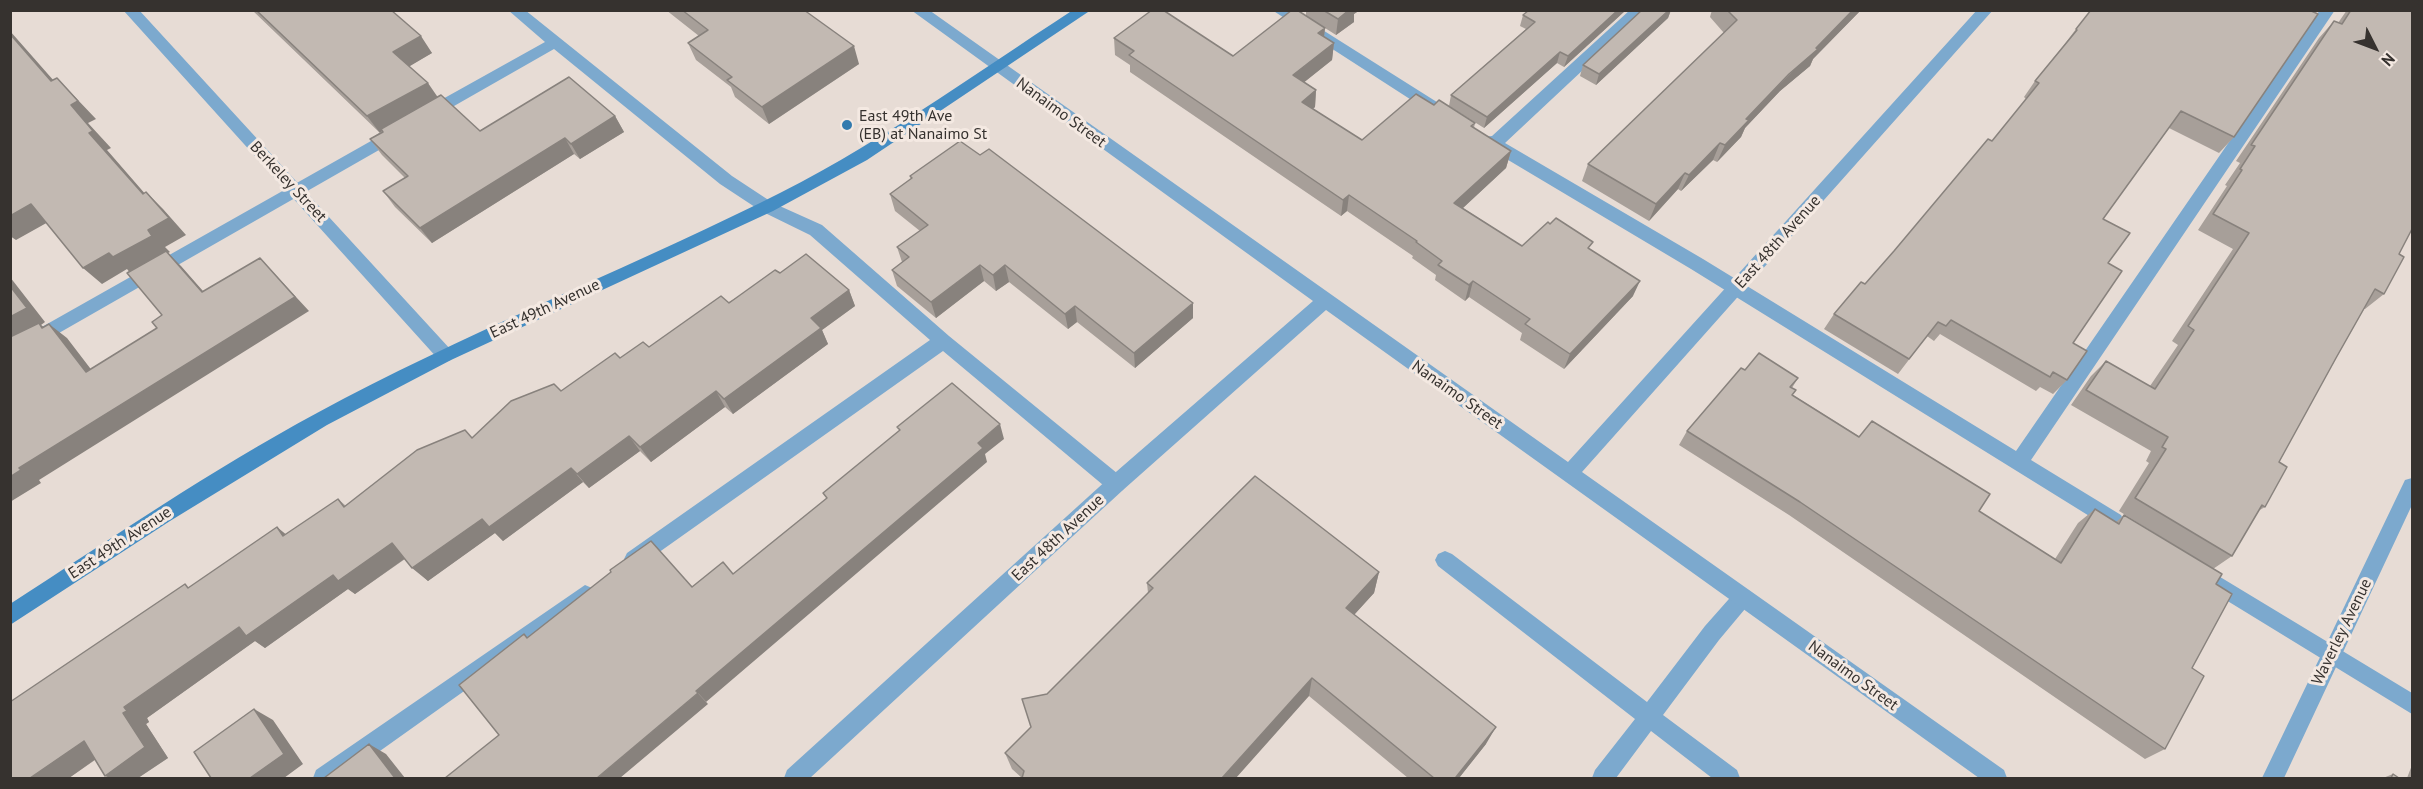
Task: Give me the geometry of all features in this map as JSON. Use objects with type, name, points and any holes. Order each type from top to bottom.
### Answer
[{"type":"street","name":"Berkeley Street","points":[[130,10],[445,355]]},
{"type":"street","points":[[515,10],[726,180],[767,207],[816,230],[943,341],[1116,484]]},
{"type":"street","name":"Nanaimo Street","points":[[918,10],[1996,778]]},
{"type":"street","name":"East 49th Avenue","points":[[10,616],[163,514],[321,420],[445,355],[767,207],[861,156],[1084,10]]},
{"type":"street","points":[[1279,10],[1445,114]]},
{"type":"street","points":[[1494,144],[1640,10]]},
{"type":"street","name":"East 48th Avenue","points":[[1569,474],[1986,10]]},
{"type":"street","points":[[2019,462],[2328,10]]},
{"type":"street","points":[[10,354],[554,43]]},
{"type":"street","points":[[1474,132],[1736,289],[2131,531]]},
{"type":"street","name":"East 48th Avenue","points":[[795,778],[1116,484],[1324,300]]},
{"type":"street","points":[[324,778],[943,341]]},
{"type":"street","name":"Waverley Avenue","points":[[2273,778],[2412,486]]},
{"type":"street","points":[[1445,560],[1729,778]]},
{"type":"street","points":[[2182,563],[2412,704]]},
{"type":"street","points":[[1603,778],[1712,633],[1743,597]]},
{"type":"building","points":[[256,10],[391,10],[421,36],[393,52],[428,83],[367,116]]},
{"type":"building","points":[[682,10],[804,10],[854,46],[762,107],[727,80],[732,77],[688,43],[708,30]]},
{"type":"building","points":[[1152,10],[1163,10],[1233,56],[1292,10],[1297,10],[1325,28],[1318,33],[1334,43],[1293,75],[1316,90],[1302,102],[1362,140],[1416,94],[1434,105],[1439,100],[1475,123],[1471,126],[1511,151],[1454,203],[1522,246],[1548,222],[1550,224],[1556,218],[1593,242],[1588,248],[1640,281],[1570,354],[1525,324],[1530,319],[1473,281],[1469,285],[1438,265],[1442,261],[1417,241],[1349,195],[1343,200],[1129,55],[1134,51],[1114,38]]},
{"type":"building","points":[[1323,10],[1349,10],[1338,19]]},
{"type":"building","points":[[1529,10],[1618,10],[1568,56],[1560,52],[1487,117],[1451,95],[1535,22],[1523,15]]},
{"type":"building","points":[[1642,10],[1669,10],[1599,74],[1583,65]]},
{"type":"building","points":[[1727,10],[1853,10],[1816,48],[1818,49],[1789,74],[1746,119],[1749,120],[1725,145],[1720,143],[1689,175],[1685,173],[1656,204],[1588,164],[1737,20]]},
{"type":"building","points":[[2091,10],[2309,10],[2318,14],[2234,137],[2181,111],[2103,219],[2130,233],[2108,263],[2122,271],[2073,343],[2087,351],[2067,380],[2053,372],[2050,377],[1951,320],[1946,326],[1938,322],[1909,359],[1834,314],[1861,282],[1865,284],[1988,139],[1992,141],[2039,83],[2035,81]]},
{"type":"building","points":[[2351,10],[2412,10],[2412,229],[2399,254],[2404,257],[2384,294],[2375,289],[2279,462],[2287,467],[2265,507],[2262,505],[2232,556],[2135,498],[2166,449],[2162,447],[2168,437],[2086,390],[2106,361],[2155,389],[2194,330],[2188,326],[2249,233],[2213,214],[2242,170],[2240,169],[2255,146],[2251,145],[2334,21],[2342,24]]},
{"type":"building","points":[[10,34],[51,81],[57,78],[78,101],[71,105],[93,131],[89,133],[143,194],[146,192],[169,218],[148,230],[152,236],[113,257],[109,253],[83,268],[31,204],[10,216]]},
{"type":"building","points":[[569,77],[615,116],[571,144],[565,138],[420,228],[383,191],[408,176],[370,139],[383,132],[381,129],[441,95],[480,131]]},
{"type":"building","points":[[960,141],[980,155],[989,149],[1193,303],[1134,353],[1075,306],[1065,314],[1005,265],[993,275],[980,265],[931,302],[892,270],[909,257],[897,247],[928,225],[890,194],[912,178],[910,176]]},
{"type":"building","points":[[166,251],[202,292],[260,258],[295,297],[19,468],[21,470],[10,477],[10,337],[39,323],[42,328],[49,324],[86,372],[157,328],[152,322],[162,315],[127,273]]},
{"type":"building","points":[[806,254],[849,290],[811,318],[821,328],[724,399],[716,391],[640,447],[629,436],[577,474],[571,468],[489,527],[482,519],[412,568],[392,543],[338,581],[333,575],[246,636],[239,627],[124,707],[127,711],[123,713],[145,747],[105,776],[84,741],[30,778],[10,778],[10,702],[185,584],[188,588],[277,527],[283,536],[338,499],[344,507],[417,450],[465,430],[472,438],[511,401],[554,384],[561,391],[615,353],[620,358],[643,342],[649,347],[721,296],[729,303],[775,270],[780,273]]},
{"type":"building","points":[[10,286],[27,308],[10,317]]},
{"type":"building","points":[[1759,353],[1798,378],[1790,387],[1796,390],[1792,395],[1859,437],[1872,421],[1990,494],[1979,511],[2061,563],[2095,509],[2119,524],[2124,515],[2222,574],[2216,584],[2232,594],[2192,668],[2204,676],[2165,749],[1800,502],[1687,431],[1741,368],[1745,370]]},
{"type":"building","points":[[952,383],[1000,424],[978,443],[983,448],[597,778],[445,778],[499,735],[459,685],[524,634],[527,638],[611,572],[610,570],[651,541],[692,587],[723,562],[733,574],[827,498],[823,493],[900,430],[897,427]]},
{"type":"building","points":[[1255,476],[1379,572],[1346,608],[1496,727],[1456,777],[1458,778],[1434,778],[1312,678],[1222,778],[1022,778],[1024,771],[1005,753],[1031,727],[1022,699],[1047,694],[1153,588],[1147,583]]},
{"type":"building","points":[[254,709],[284,754],[250,778],[211,778],[194,752]]},
{"type":"building","points":[[369,744],[395,778],[324,778]]},
{"type":"place","name":"East 49th Ave (EB) at Nanaimo St","points":[[847,125]]}]
